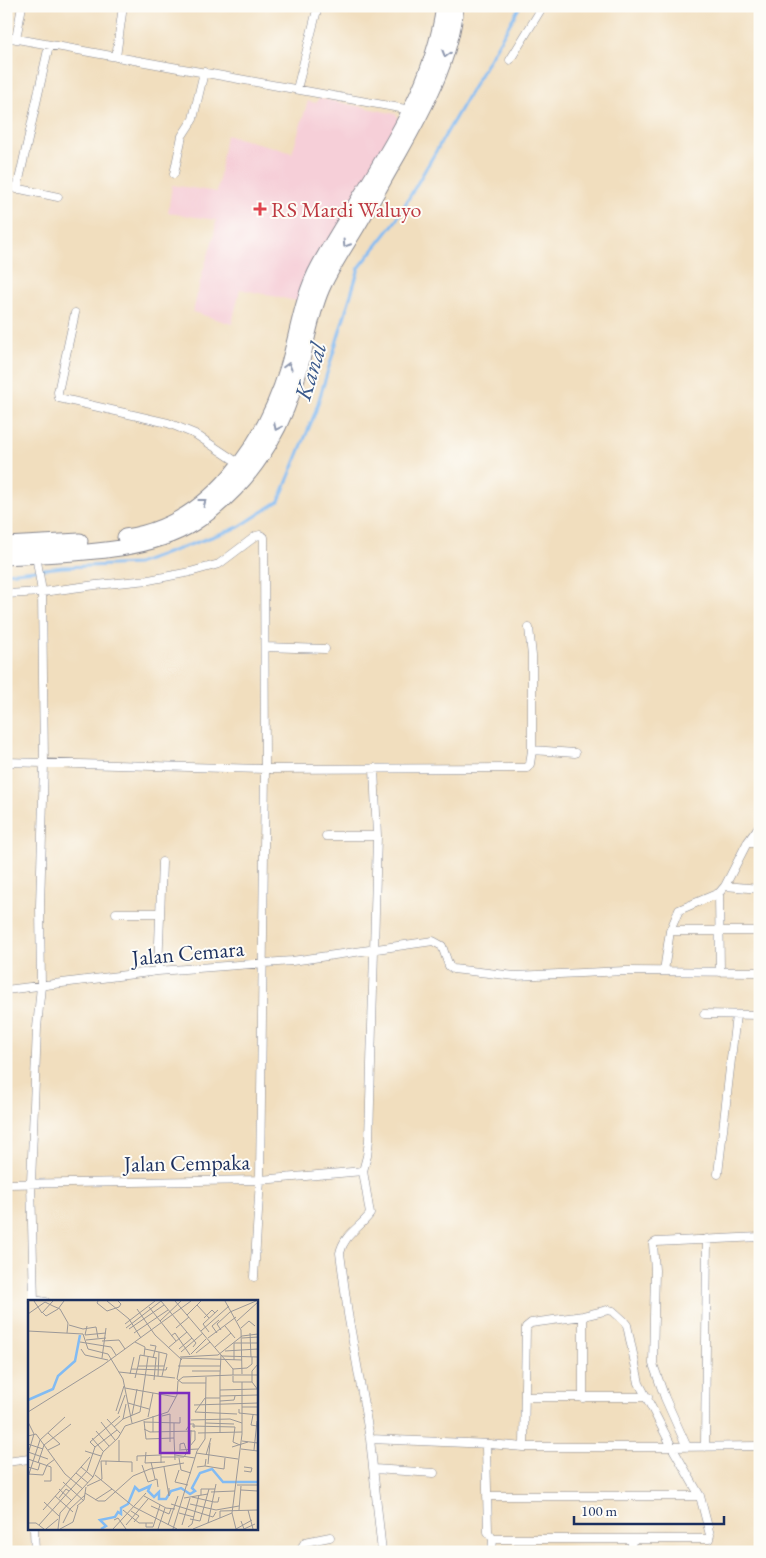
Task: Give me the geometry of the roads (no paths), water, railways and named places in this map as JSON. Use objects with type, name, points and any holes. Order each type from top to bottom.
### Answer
[{"type":"highway","points":[[6,557],[36,559],[134,546],[166,537],[193,524],[215,508],[235,490],[251,471],[269,443],[291,396],[312,314],[332,266],[356,228],[422,112],[445,60],[446,29],[444,6]]},
{"type":"highway","points":[[6,545],[95,541],[131,536],[161,527],[183,517],[215,493],[240,464],[258,439],[275,404],[288,367],[301,315],[318,267],[411,110],[456,6]]},
{"type":"street","points":[[16,39],[22,6]]},
{"type":"street","points":[[116,57],[123,6]]},
{"type":"street","points":[[297,89],[318,6]]},
{"type":"street","points":[[510,60],[543,6]]},
{"type":"street","points":[[6,37],[411,110]]},
{"type":"street","points":[[18,189],[49,46]]},
{"type":"street","points":[[174,174],[182,136],[193,119],[204,72]]},
{"type":"street","points":[[6,186],[58,198]]},
{"type":"street","points":[[75,313],[58,392],[59,398],[168,422],[195,434],[240,464]]},
{"type":"street","points":[[6,594],[42,592],[149,580],[190,572],[219,564],[256,536],[260,535],[264,538],[265,647],[260,1180],[254,1277]]},
{"type":"street","points":[[34,1300],[31,1183],[36,1028],[40,986],[44,763],[42,592],[36,559]]},
{"type":"street","points":[[6,762],[264,768],[525,768],[530,764],[532,750],[532,656],[528,628]]},
{"type":"street","points":[[265,647],[325,649]]},
{"type":"street","points":[[532,750],[575,753]]},
{"type":"street","points":[[374,768],[377,836],[369,1140],[364,1169],[370,1214],[348,1235],[340,1253],[348,1314],[370,1439],[382,1552]]},
{"type":"street","points":[[760,825],[747,843],[725,886],[719,893],[680,910],[670,931],[664,971],[760,972]]},
{"type":"street","points":[[326,836],[377,836]]},
{"type":"street","points":[[747,843],[760,843]]},
{"type":"street","points":[[158,971],[162,862]]},
{"type":"street","points":[[725,886],[760,889]]},
{"type":"street","points":[[719,893],[720,972]]},
{"type":"street","points":[[116,913],[160,913]]},
{"type":"street","points":[[670,931],[760,930]]},
{"type":"street","name":"Jalan Cemara","points":[[6,990],[158,971],[261,964],[433,941],[442,946],[449,966],[452,969],[516,976],[664,971]]},
{"type":"street","points":[[704,1014],[760,1015]]},
{"type":"street","points":[[718,1174],[736,1015]]},
{"type":"street","name":"Jalan Cempaka","points":[[6,1184],[260,1180],[364,1169]]},
{"type":"street","points":[[688,1447],[665,1398],[653,1364],[655,1270],[653,1244],[656,1242],[760,1237]]},
{"type":"street","points":[[705,1446],[707,1239]]},
{"type":"street","points":[[493,1539],[709,1539],[710,1535],[700,1496],[639,1383],[627,1325],[613,1311],[608,1310],[583,1316],[527,1324],[524,1446]]},
{"type":"street","points":[[582,1398],[583,1316]]},
{"type":"street","points":[[525,1397],[648,1397]]},
{"type":"street","points":[[370,1439],[524,1446],[760,1446]]},
{"type":"street","points":[[491,1444],[486,1447],[488,1532],[493,1539],[492,1552]]},
{"type":"street","points":[[6,1462],[28,1459]]},
{"type":"street","points":[[374,1469],[434,1473]]},
{"type":"street","points":[[487,1496],[700,1496]]},
{"type":"street","points":[[34,1530],[36,1552]]},
{"type":"street","points":[[299,1552],[305,1542],[330,1538]]},
{"type":"street","points":[[632,1540],[632,1552]]},
{"type":"waterway","name":"Kanal","points":[[6,573],[63,567],[137,564],[239,527],[279,501],[315,413],[359,268],[395,222],[520,6]]},
{"type":"place","name":"RS Mardi Waluyo","points":[[260,209]]}]
